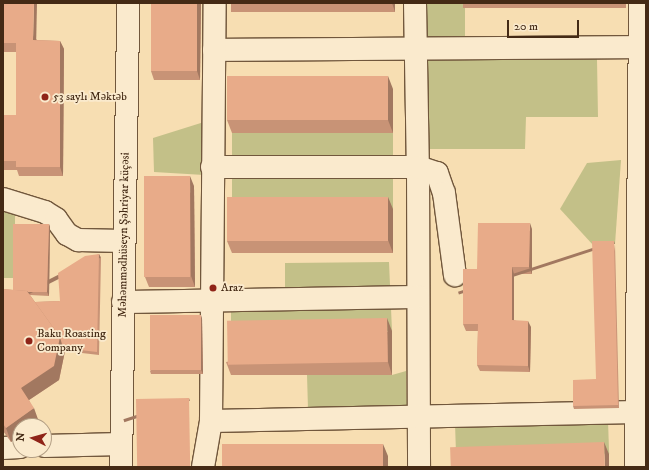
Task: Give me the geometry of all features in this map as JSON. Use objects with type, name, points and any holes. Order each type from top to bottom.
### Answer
[{"type":"street","name":"Məhəmmədhüseyn Şəhriyar küçəsi","points":[[121,467],[128,3]]},
{"type":"street","points":[[203,467],[211,421],[214,3]]},
{"type":"street","points":[[415,3],[418,167],[419,467]]},
{"type":"street","points":[[636,467],[642,196],[640,3]]},
{"type":"street","points":[[214,50],[416,50],[640,47]]},
{"type":"street","points":[[212,167],[418,167],[437,173],[444,193],[455,275]]},
{"type":"street","points":[[3,199],[45,212],[56,219],[67,234],[78,240],[124,241]]},
{"type":"street","points":[[123,302],[418,297]]},
{"type":"street","points":[[211,421],[637,412]]},
{"type":"street","points":[[52,446],[121,444]]},
{"type":"shaded area","points":[[425,3],[465,3],[465,41],[425,41]]},
{"type":"shaded area","points":[[597,59],[598,117],[526,117],[525,149],[426,149],[426,60]]},
{"type":"shaded area","points":[[204,122],[204,175],[154,172],[153,138]]},
{"type":"shaded area","points":[[232,133],[393,133],[393,210],[232,210]]},
{"type":"shaded area","points":[[621,160],[615,244],[593,245],[560,209],[587,163]]},
{"type":"shaded area","points":[[3,192],[15,192],[15,278],[3,278]]},
{"type":"shaded area","points":[[389,262],[392,331],[231,331],[231,309],[285,308],[285,263]]},
{"type":"shaded area","points":[[406,371],[407,407],[308,409],[307,375],[392,375]]},
{"type":"shaded area","points":[[608,421],[609,454],[456,459],[455,426]]},
{"type":"building","points":[[3,3],[34,3],[33,40],[60,41],[60,167],[16,167],[16,161],[3,161],[3,115],[16,115],[16,43],[3,43]]},
{"type":"building","points":[[151,3],[197,3],[197,71],[151,71]]},
{"type":"building","points":[[227,76],[388,76],[388,120],[227,120]]},
{"type":"building","points":[[144,176],[190,176],[190,277],[144,277]]},
{"type":"building","points":[[227,197],[388,197],[388,241],[227,241]]},
{"type":"building","points":[[478,223],[530,223],[529,267],[512,267],[512,320],[528,321],[528,366],[477,365],[478,324],[463,324],[463,269],[477,269]]},
{"type":"building","points":[[13,224],[49,224],[47,292],[13,290]]},
{"type":"building","points":[[592,241],[614,241],[618,405],[573,406],[573,380],[596,379]]},
{"type":"building","points":[[99,254],[97,352],[63,348],[60,337],[35,302],[60,301],[58,273],[85,256]]},
{"type":"building","points":[[3,289],[27,291],[60,337],[54,366],[21,388],[34,408],[20,418],[12,418],[12,424],[6,428],[3,424]]},
{"type":"building","points":[[150,315],[201,315],[201,370],[150,370]]},
{"type":"building","points":[[387,318],[388,362],[228,365],[227,321]]},
{"type":"building","points":[[189,398],[190,467],[137,467],[136,399]]},
{"type":"building","points":[[604,442],[605,467],[451,467],[450,447]]},
{"type":"building","points":[[222,444],[383,444],[383,467],[222,467]]},
{"type":"place","name":"53 saylı Məktəb","points":[[45,97]]},
{"type":"place","name":"Araz","points":[[213,288]]},
{"type":"place","name":"Baku Roasting Company","points":[[29,341]]}]
